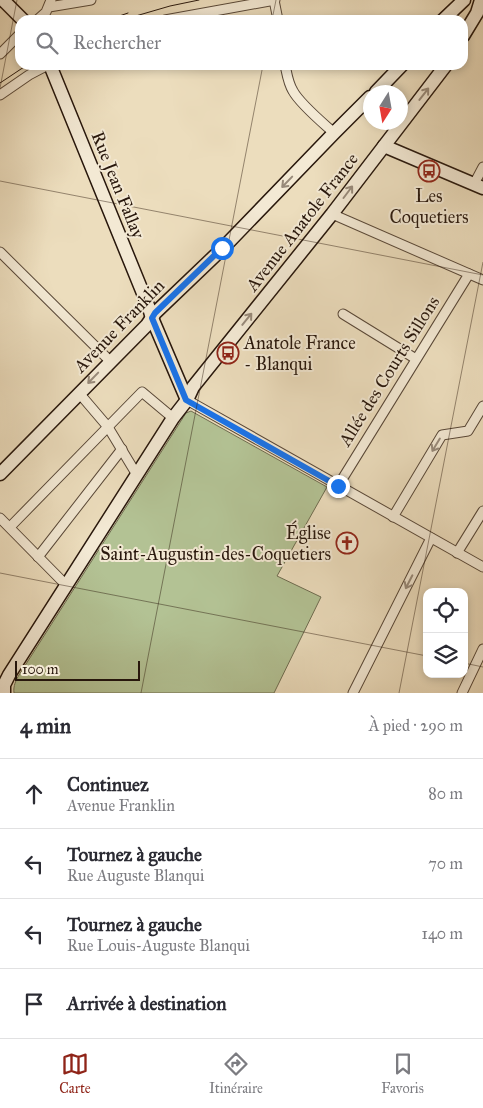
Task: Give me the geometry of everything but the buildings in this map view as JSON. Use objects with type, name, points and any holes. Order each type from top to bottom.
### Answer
[{"type":"street","points":[[2,0],[18,15]]},
{"type":"street","points":[[43,15],[50,3],[91,0]]},
{"type":"street","points":[[192,15],[275,0],[277,15]]},
{"type":"street","points":[[449,15],[464,0]]},
{"type":"street","points":[[468,28],[482,1]]},
{"type":"street","points":[[0,54],[15,39]]},
{"type":"street","points":[[0,95],[39,70]]},
{"type":"street","name":"Rue Jean Fallay","points":[[51,70],[186,400]]},
{"type":"street","points":[[286,70],[293,92],[334,133]]},
{"type":"street","points":[[383,85],[397,70]]},
{"type":"street","name":"Avenue Anatole France","points":[[2,687],[193,387],[332,214],[442,70]]},
{"type":"street","name":"Avenue Franklin","points":[[0,474],[147,325],[155,313],[363,105]]},
{"type":"street","points":[[384,146],[479,186],[483,167]]},
{"type":"street","points":[[332,214],[483,280]]},
{"type":"street","points":[[0,252],[110,361]]},
{"type":"street","name":"Allée des Courts Sillons","points":[[338,486],[469,274]]},
{"type":"street","points":[[343,314],[416,359]]},
{"type":"street","points":[[10,527],[142,392],[173,418]]},
{"type":"street","points":[[79,393],[108,427],[137,475]]},
{"type":"street","points":[[186,400],[483,567]]},
{"type":"street","points":[[393,517],[442,435],[468,431],[483,406]]},
{"type":"street","points":[[38,557],[122,449]]},
{"type":"street","points":[[457,553],[483,510]]},
{"type":"street","points":[[0,518],[67,586]]},
{"type":"street","points":[[353,693],[431,538]]},
{"type":"street","points":[[462,693],[483,649]]},
{"type":"green space","points":[[191,411],[327,487],[277,576],[321,597],[274,693],[14,693],[14,686],[19,675],[186,413]]},
{"type":"tram line","points":[[139,15],[199,0]]},
{"type":"tram line","points":[[122,15],[128,13]]},
{"type":"tram line","points":[[0,83],[20,70]]},
{"type":"place","name":"Les Coquetiers","points":[[429,171]]},
{"type":"place","name":"Anatole France - Blanqui","points":[[228,353]]},
{"type":"place","name":"Église Saint-Augustin-des-Coquetiers","points":[[347,543]]},
{"type":"route","points":[[222,248],[152,318],[186,400],[338,486]]}]
